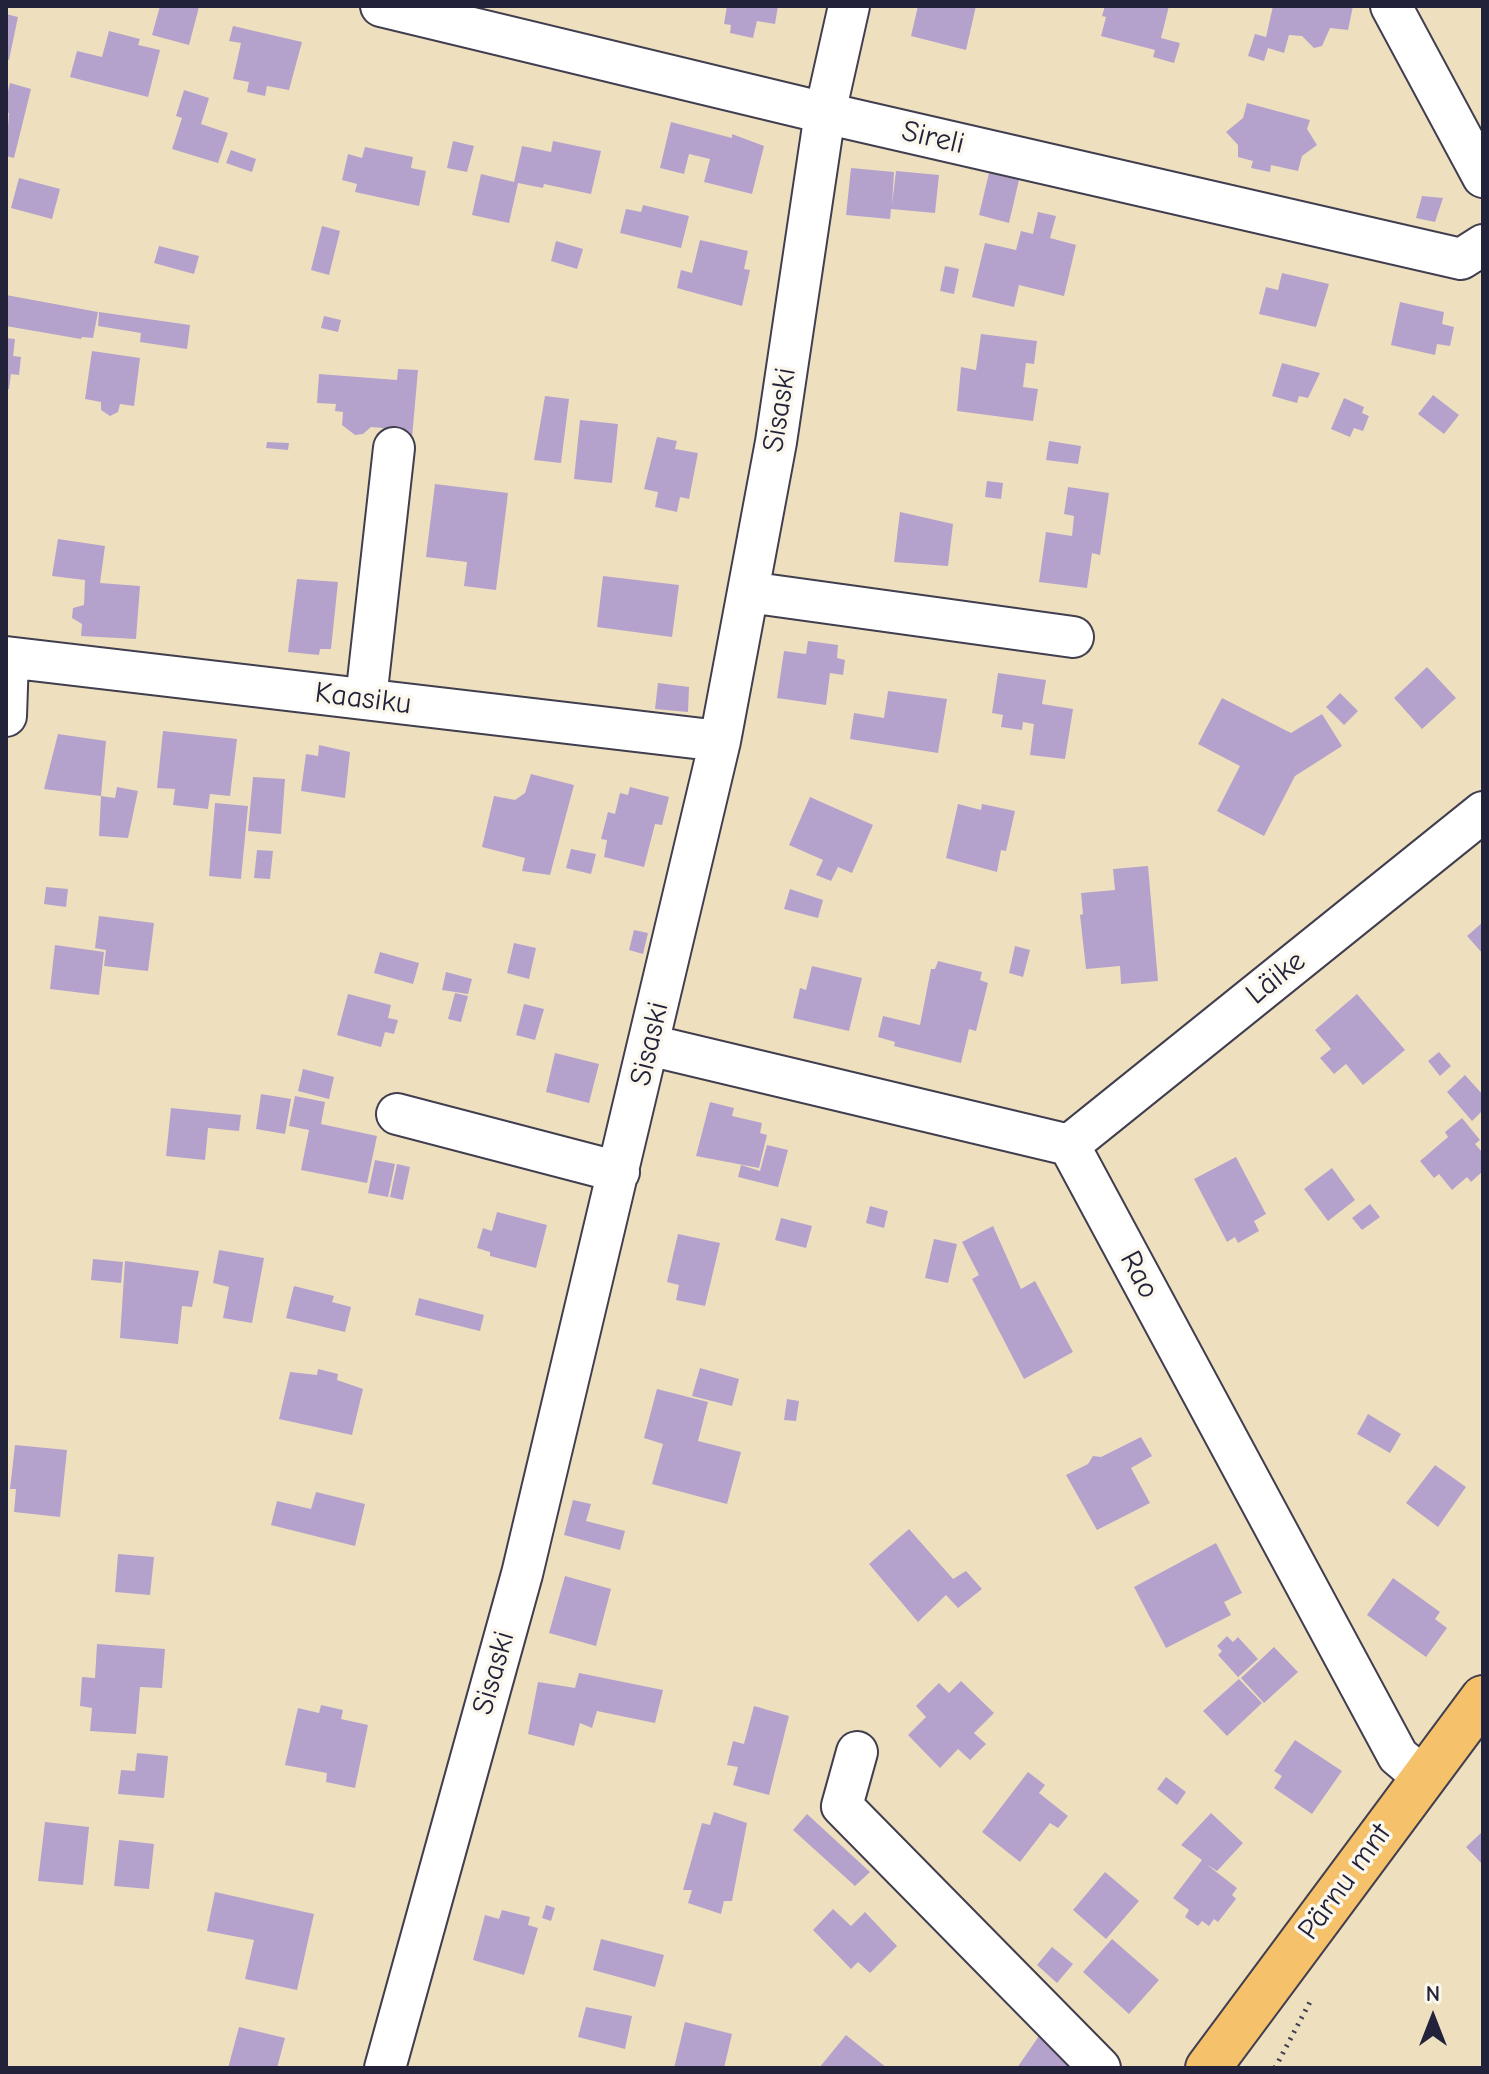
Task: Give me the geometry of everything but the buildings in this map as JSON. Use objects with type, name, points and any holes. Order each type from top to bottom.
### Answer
[{"type":"main road","name":"Pärnu mnt","points":[[1208,2068],[1483,1698]]},
{"type":"street","name":"Sireli","points":[[381,6],[825,113],[1461,259],[1483,245]]},
{"type":"street","name":"Sisaski","points":[[385,2068],[522,1574],[720,741],[776,442],[825,113],[849,6]]},
{"type":"street","points":[[1391,6],[1483,177]]},
{"type":"street","points":[[366,699],[394,448]]},
{"type":"street","points":[[748,592],[1073,637]]},
{"type":"street","points":[[6,716],[7,658]]},
{"type":"street","name":"Kaasiku","points":[[7,658],[720,741]]},
{"type":"street","name":"Läike","points":[[1069,1145],[1483,812]]},
{"type":"street","points":[[649,1045],[1069,1145]]},
{"type":"street","points":[[397,1114],[619,1172]]},
{"type":"street","name":"Rao","points":[[1069,1145],[1398,1756],[1423,1777]]},
{"type":"street","points":[[857,1752],[842,1806],[1100,2068]]}]
